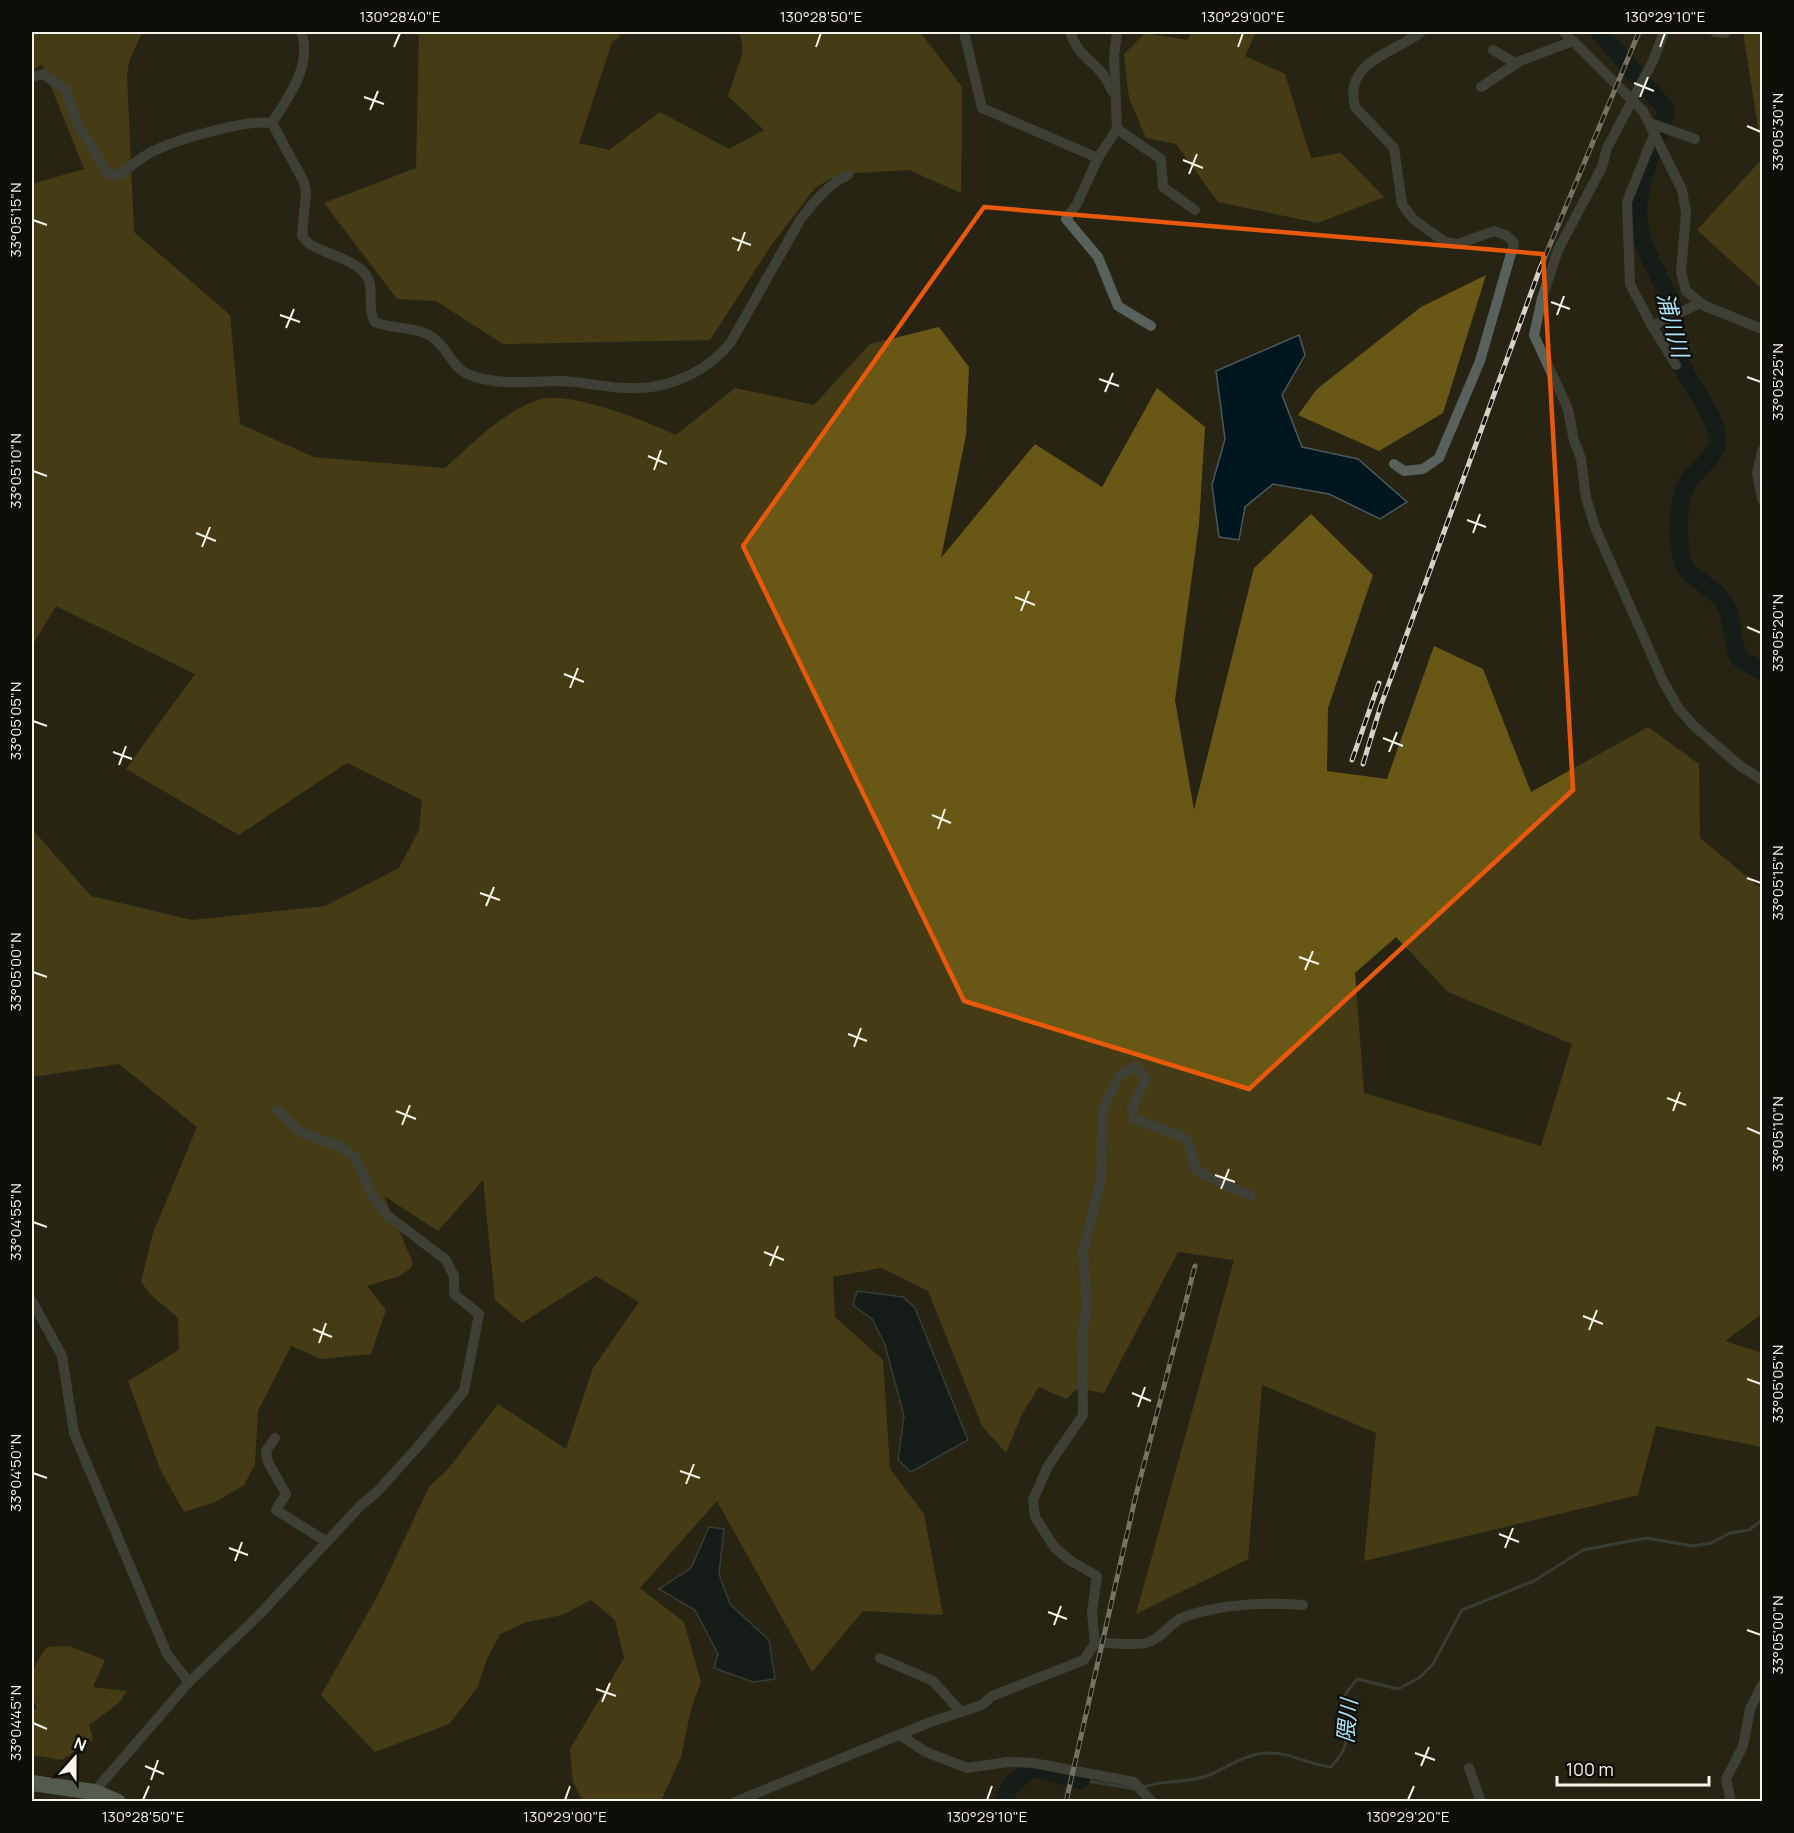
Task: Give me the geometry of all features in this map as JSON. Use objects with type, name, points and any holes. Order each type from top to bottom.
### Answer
[{"type":"main road","points":[[32,1783],[94,1792],[118,1802]]},
{"type":"street","points":[[272,123],[303,67],[304,41],[301,32]]},
{"type":"street","points":[[964,32],[982,108],[1098,158]]},
{"type":"street","points":[[1070,32],[1075,49],[1106,75],[1115,100]]},
{"type":"street","points":[[1117,32],[1114,56],[1118,129],[1098,158],[1077,204],[1066,219],[1098,257],[1118,306],[1151,326]]},
{"type":"street","points":[[1394,464],[1404,471],[1423,469],[1439,458],[1480,361],[1514,243],[1506,236],[1494,231],[1458,244],[1445,242],[1413,219],[1402,204],[1394,148],[1355,107],[1354,86],[1363,68],[1374,58],[1405,44],[1421,32]]},
{"type":"street","points":[[1563,32],[1632,98],[1653,128],[1685,201],[1681,282],[1686,291],[1700,303],[1762,330]]},
{"type":"street","points":[[1664,32],[1653,61],[1607,148],[1602,167],[1558,250],[1542,298],[1534,335],[1568,409],[1574,441],[1581,458],[1586,498],[1595,527],[1630,613],[1663,681],[1679,709],[1694,726],[1721,750],[1762,780]]},
{"type":"street","points":[[1481,87],[1517,64],[1573,41]]},
{"type":"street","points":[[1493,50],[1517,64]]},
{"type":"street","points":[[32,77],[43,74],[66,90],[78,124],[108,174],[120,175],[152,152],[216,130],[259,121],[272,123]]},
{"type":"street","points":[[272,123],[304,182],[306,193],[301,224],[302,236],[308,243],[364,272],[370,284],[372,317],[375,322],[430,336],[440,343],[458,370],[481,378],[564,381],[640,388],[681,378],[707,365],[720,356],[731,342],[800,220],[813,202],[838,179],[848,175]]},
{"type":"street","points":[[1653,128],[1695,139]]},
{"type":"street","points":[[1653,128],[1627,202],[1629,284],[1676,365]]},
{"type":"street","points":[[1118,129],[1161,159],[1163,187],[1195,210]]},
{"type":"street","points":[[1652,326],[1700,303]]},
{"type":"street","points":[[1762,451],[1757,473],[1762,499]]},
{"type":"street","points":[[735,1802],[900,1735],[982,1705],[992,1696],[1084,1660],[1095,1643],[1092,1613],[1096,1576],[1055,1548],[1035,1517],[1033,1500],[1048,1466],[1083,1415],[1082,1338],[1087,1304],[1083,1251],[1101,1179],[1103,1108],[1119,1076],[1135,1066],[1146,1079],[1132,1107],[1134,1119],[1184,1137],[1190,1146],[1195,1168],[1204,1175],[1251,1196]]},
{"type":"street","points":[[94,1792],[189,1682],[259,1614],[422,1442],[464,1391],[479,1314],[454,1294],[454,1276],[446,1260],[387,1215],[372,1196],[355,1157],[339,1146],[300,1132],[278,1110]]},
{"type":"street","points":[[32,1301],[62,1356],[74,1433],[167,1654],[189,1682]]},
{"type":"street","points":[[275,1438],[266,1451],[268,1462],[286,1494],[276,1510],[327,1542]]},
{"type":"street","points":[[1095,1643],[1145,1644],[1160,1637],[1181,1618],[1216,1609],[1278,1603],[1303,1605]]},
{"type":"street","points":[[880,1658],[933,1681],[961,1712]]},
{"type":"street","points":[[1731,1802],[1726,1779],[1743,1746],[1750,1709],[1762,1685]]},
{"type":"street","points":[[900,1735],[926,1752],[967,1768],[1008,1762],[1033,1763],[1134,1782],[1150,1798]]},
{"type":"street","points":[[1469,1768],[1481,1802]]},
{"type":"highlighted area","points":[[984,207],[1543,254],[1573,790],[1249,1089],[964,1001],[743,546]]},
{"type":"shaded area","points":[[32,32],[142,32],[129,62],[127,76],[134,232],[230,315],[240,424],[314,457],[445,468],[488,430],[512,413],[538,400],[551,398],[587,403],[646,422],[676,435],[735,388],[814,405],[870,344],[939,327],[969,367],[966,435],[941,558],[1035,444],[1102,487],[1157,388],[1205,427],[1199,524],[1175,700],[1194,810],[1254,568],[1311,514],[1373,575],[1328,708],[1327,771],[1387,779],[1434,646],[1483,669],[1531,792],[1648,727],[1699,764],[1700,838],[1762,889],[1762,1314],[1725,1341],[1762,1353],[1762,1447],[1656,1426],[1638,1495],[1364,1561],[1376,1433],[1262,1385],[1248,1559],[1136,1614],[1234,1260],[1178,1252],[1104,1393],[1077,1389],[1066,1399],[1039,1387],[1022,1414],[1006,1453],[982,1426],[928,1291],[881,1268],[833,1277],[835,1317],[883,1360],[890,1469],[924,1514],[943,1615],[863,1611],[812,1672],[717,1501],[640,1588],[684,1622],[701,1682],[691,1709],[681,1757],[661,1801],[583,1801],[573,1782],[570,1749],[624,1658],[615,1620],[591,1600],[562,1615],[527,1622],[500,1634],[487,1659],[477,1688],[449,1724],[375,1752],[321,1695],[378,1595],[429,1487],[448,1469],[498,1404],[566,1449],[593,1368],[639,1302],[596,1276],[522,1323],[495,1300],[483,1180],[438,1231],[384,1196],[413,1263],[411,1268],[400,1276],[367,1286],[386,1310],[371,1354],[321,1359],[291,1346],[258,1411],[255,1464],[244,1485],[215,1502],[184,1512],[160,1469],[128,1381],[179,1350],[178,1318],[151,1295],[141,1282],[153,1233],[197,1127],[119,1064],[32,1077],[32,829],[91,896],[192,920],[325,906],[399,868],[419,830],[422,800],[347,763],[239,835],[126,769],[195,674],[56,606],[32,646],[32,184],[84,169],[42,64],[32,71]],"holes":[[[1396,937],[1448,992],[1572,1044],[1541,1146],[1364,1093],[1355,973]]]},
{"type":"shaded area","points":[[419,32],[619,32],[620,37],[612,42],[579,143],[609,150],[660,112],[729,149],[764,130],[728,96],[743,52],[740,32],[920,32],[962,87],[961,193],[909,170],[856,173],[830,179],[815,188],[770,247],[710,340],[503,344],[436,301],[397,299],[324,203],[416,168]]},
{"type":"shaded area","points":[[1191,32],[1256,32],[1245,56],[1285,74],[1311,158],[1341,153],[1384,197],[1318,223],[1218,202],[1176,144],[1146,138],[1129,98],[1124,54],[1145,33],[1188,40]]},
{"type":"shaded area","points":[[1743,32],[1762,32],[1762,153]]},
{"type":"shaded area","points":[[1762,159],[1762,289],[1697,230]]},
{"type":"shaded area","points":[[1486,275],[1443,413],[1379,451],[1298,415],[1317,389],[1421,307]]},
{"type":"shaded area","points":[[69,1646],[105,1660],[93,1687],[127,1691],[120,1702],[89,1725],[93,1739],[62,1760],[32,1755],[32,1711],[37,1708],[31,1691],[34,1669],[47,1647]]},
{"type":"water","points":[[1299,335],[1305,355],[1282,395],[1302,447],[1358,459],[1407,502],[1380,519],[1329,494],[1273,484],[1245,507],[1239,540],[1219,537],[1212,485],[1225,439],[1216,371]]},
{"type":"water","points":[[857,1291],[903,1297],[915,1308],[968,1440],[911,1472],[898,1460],[904,1416],[885,1345],[872,1319],[853,1305]]},
{"type":"water","points":[[709,1527],[724,1529],[719,1574],[730,1604],[769,1640],[775,1679],[753,1682],[714,1668],[718,1654],[695,1610],[659,1589],[691,1568]]},
{"type":"waterway","name":"浦川川","points":[[1599,32],[1665,108],[1665,116],[1640,192],[1639,223],[1648,255],[1672,304],[1677,353],[1710,415],[1717,434],[1718,442],[1711,457],[1687,483],[1684,490],[1679,521],[1681,557],[1689,573],[1716,593],[1724,602],[1739,658],[1762,671]]},
{"type":"waterway","name":"隈川","points":[[1143,1787],[1207,1776],[1244,1758],[1260,1754],[1284,1754],[1331,1767],[1345,1747],[1346,1732],[1342,1709],[1344,1698],[1357,1679],[1398,1689],[1419,1678],[1433,1664],[1462,1610],[1534,1581],[1583,1550],[1646,1538],[1693,1546],[1711,1543],[1730,1533],[1749,1530],[1762,1520]]},
{"type":"waterway","name":"隈川","points":[[1003,1802],[1011,1785],[1032,1768],[1081,1780]]},
{"type":"waterway","name":"隈川","points":[[1081,1780],[1136,1789]]},
{"type":"railway","points":[[1363,764],[1381,705],[1539,271],[1639,32]]},
{"type":"railway","points":[[1352,760],[1379,683]]},
{"type":"railway","points":[[1066,1802],[1135,1499],[1195,1266]]}]
